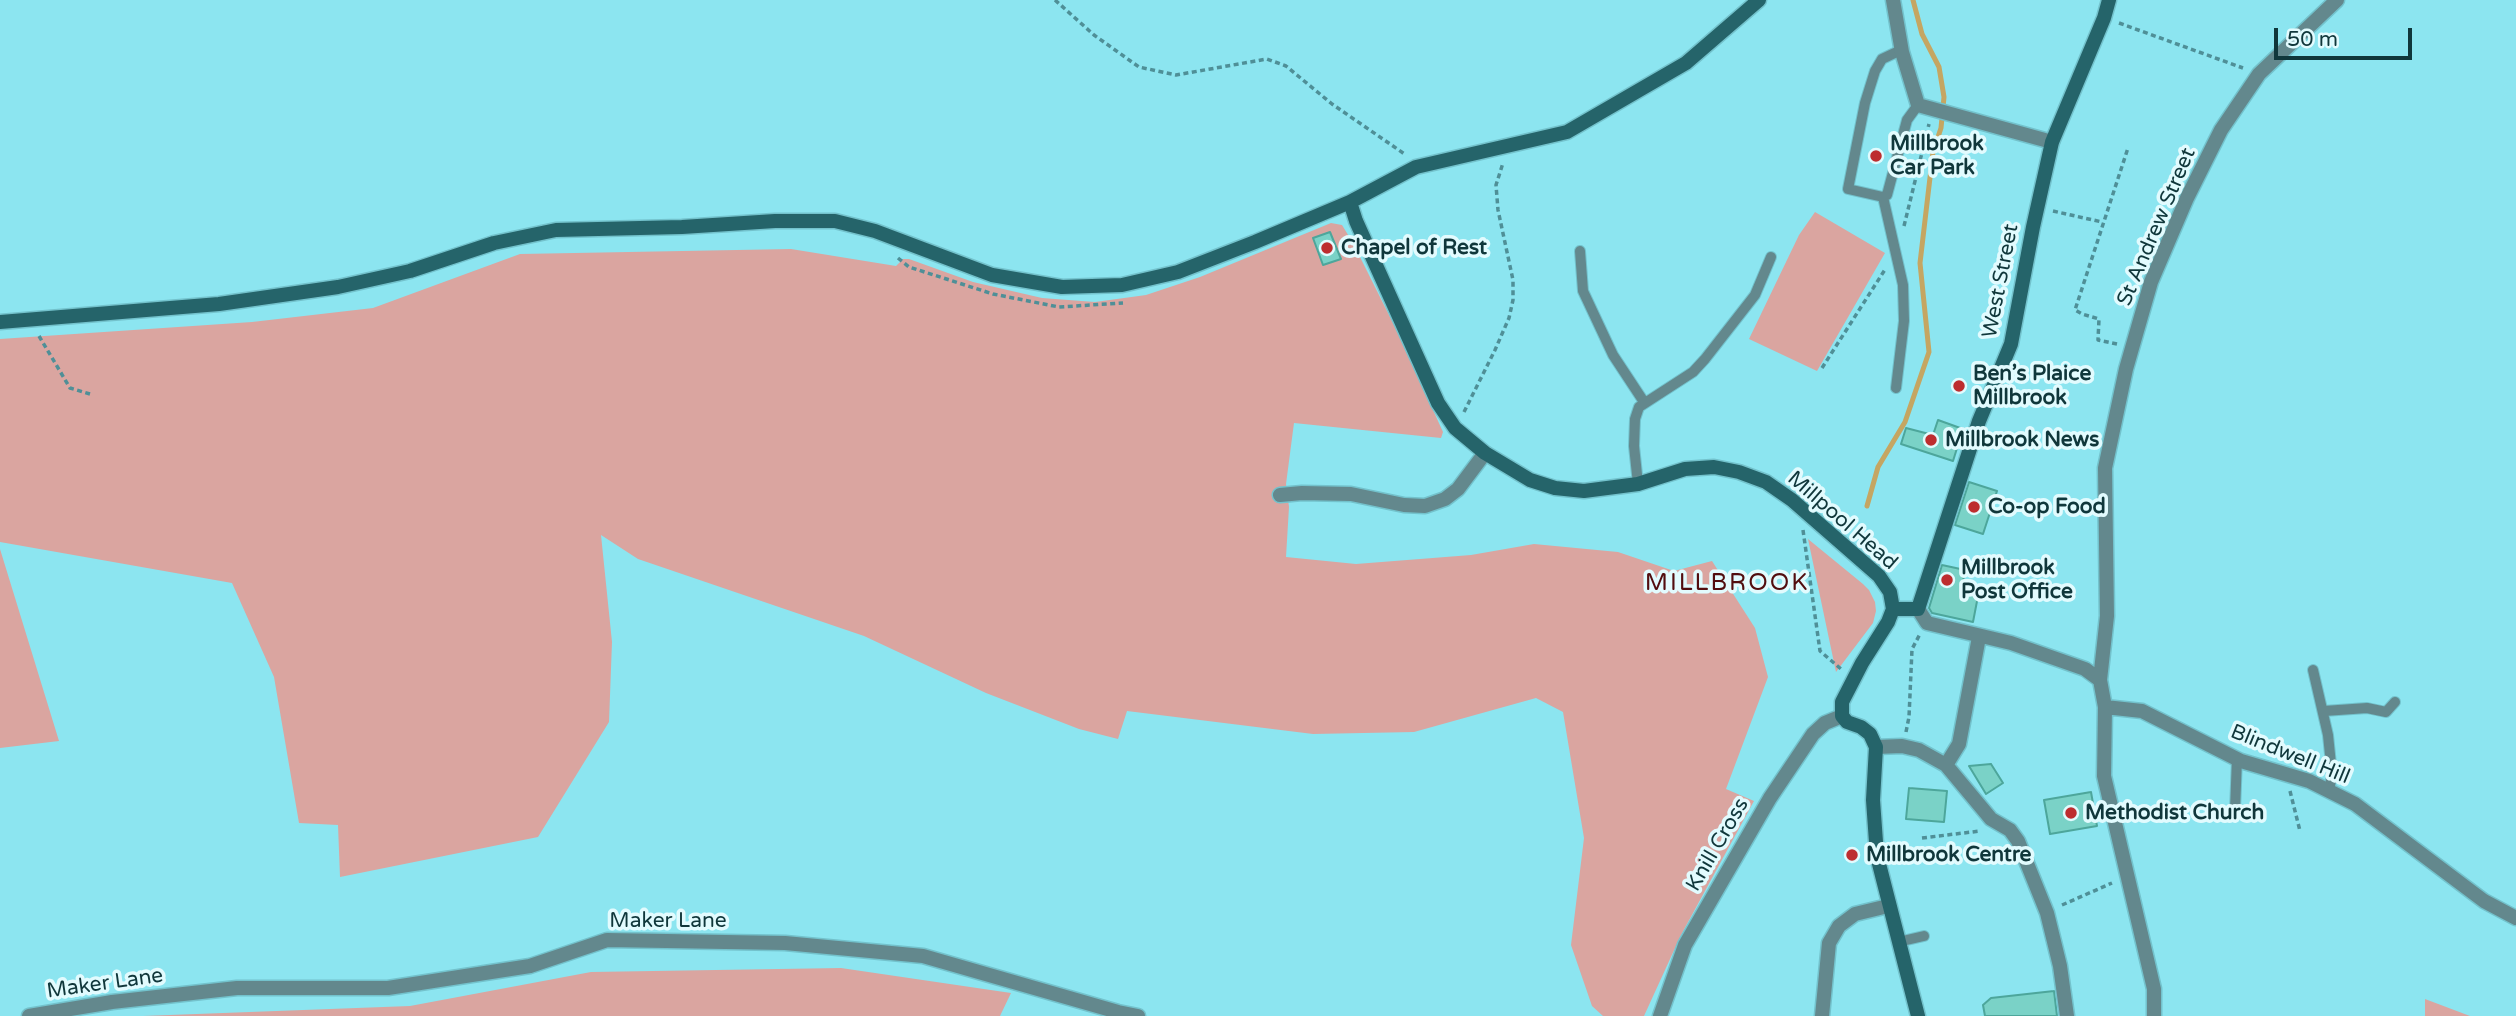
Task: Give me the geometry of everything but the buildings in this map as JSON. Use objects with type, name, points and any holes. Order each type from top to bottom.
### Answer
[{"type":"street","points":[[0,323],[219,304],[338,287],[410,271],[494,243],[556,230],[682,227],[775,221],[835,221],[875,231],[992,275],[1062,287],[1122,285],[1178,272],[1350,202],[1416,167],[1567,132],[1686,62],[1759,0]]},
{"type":"street","points":[[1893,0],[1901,50],[1924,107],[2052,142]]},
{"type":"street","name":"West Street","points":[[1918,609],[1979,421],[2011,344],[2052,142],[2105,18],[2109,0]]},
{"type":"street","name":"St Andrew Street","points":[[2154,1016],[2154,989],[2104,776],[2105,707],[2100,680],[2107,616],[2105,468],[2132,347],[2151,282],[2187,198],[2221,130],[2259,74],[2337,0]]},
{"type":"street","name":"Millpool Head","points":[[1350,202],[1361,234],[1438,403],[1455,428],[1485,453],[1530,480],[1555,488],[1584,491],[1637,484],[1685,470],[1714,467],[1740,472],[1766,482],[1793,500],[1880,576],[1890,592],[1893,609]]},
{"type":"street","points":[[1280,495],[1351,494],[1404,505],[1425,506],[1445,499],[1458,489],[1485,453]]},
{"type":"street","points":[[1918,1016],[1877,856],[1872,800],[1875,747],[1870,734],[1847,722],[1842,716],[1842,702],[1854,678],[1893,609],[1918,609],[1927,623],[2011,643],[2085,669],[2100,680]]},
{"type":"street","points":[[1946,765],[1959,744],[1979,637]]},
{"type":"street","name":"Blindwell Hill","points":[[2105,707],[2142,711],[2237,758],[2309,781],[2355,804],[2484,901],[2516,918]]},
{"type":"street","name":"Knill Cross","points":[[1660,1016],[1685,945],[1770,798],[1813,734],[1825,723],[1842,716]]},
{"type":"street","points":[[1875,747],[1902,746],[1919,750],[1946,765],[1991,819],[2010,830],[2018,841],[2047,913],[2060,966],[2067,1016]]},
{"type":"street","points":[[1822,1016],[1829,943],[1839,926],[1855,914],[1888,906]]},
{"type":"street","name":"Maker Lane","points":[[29,1016],[113,1002],[237,988],[388,988],[530,966],[607,940],[785,943],[923,956],[1118,1013],[1138,1016]]},
{"type":"lane","points":[[1901,50],[1882,60],[1875,71],[1847,186],[1853,191],[1883,197],[1887,195],[1908,120],[1924,107]]},
{"type":"lane","points":[[1883,197],[1903,285],[1904,321],[1896,388]]},
{"type":"lane","points":[[1580,251],[1583,291],[1613,355],[1644,402]]},
{"type":"lane","points":[[1637,484],[1634,446],[1635,419],[1639,407],[1693,372],[1705,359],[1755,295],[1771,257]]},
{"type":"lane","points":[[2314,670],[2324,711],[2332,774],[2329,791]]},
{"type":"lane","points":[[2324,711],[2367,708],[2386,712],[2395,702]]},
{"type":"lane","points":[[2235,811],[2237,758]]},
{"type":"lane","points":[[1898,942],[1924,936]]},
{"type":"path","points":[[1055,0],[1094,35],[1139,67],[1176,75],[1267,59],[1286,66],[1332,104],[1411,159],[1416,167]]},
{"type":"path","points":[[2105,18],[2259,74]]},
{"type":"path","points":[[1455,428],[1509,318],[1513,280],[1498,210],[1496,185],[1511,145]]},
{"type":"path","points":[[2128,148],[2075,310],[2099,319],[2098,340],[2132,347]]},
{"type":"path","points":[[2037,207],[2102,222]]},
{"type":"path","points":[[31,322],[70,388],[90,394]]},
{"type":"path","points":[[1804,537],[1820,651],[1830,662],[1854,678]]},
{"type":"path","points":[[1902,746],[1909,717],[1912,649],[1927,623]]},
{"type":"path","points":[[2290,775],[2290,795],[2300,831]]},
{"type":"path","points":[[1922,838],[1982,831],[1991,819]]},
{"type":"path","points":[[2047,913],[2129,877]]},
{"type":"shaded area","points":[[1815,212],[1885,253],[1817,371],[1749,339],[1799,235]]},
{"type":"shaded area","points":[[1331,223],[1342,225],[1353,243],[1443,432],[1441,438],[1294,423],[1286,484],[1289,507],[1286,557],[1356,564],[1471,555],[1534,544],[1618,552],[1674,571],[1712,561],[1755,628],[1768,677],[1726,789],[1754,801],[1681,935],[1644,1016],[1603,1016],[1592,1006],[1571,945],[1584,838],[1563,712],[1536,698],[1414,732],[1313,734],[1127,711],[1118,739],[1079,729],[986,693],[864,636],[638,559],[601,535],[612,642],[609,722],[538,837],[340,877],[338,825],[299,823],[274,677],[232,583],[0,542],[0,339],[252,322],[373,308],[520,254],[791,249],[896,266],[903,259],[909,259],[973,282],[1042,298],[1095,302],[1146,295],[1200,277]]},
{"type":"shaded area","points":[[1808,539],[1863,584],[1875,602],[1873,623],[1836,672]]},
{"type":"shaded area","points":[[0,549],[59,741],[0,748]]},
{"type":"shaded area","points":[[841,968],[1011,993],[1000,1016],[143,1016],[410,1006],[591,972]]},
{"type":"shaded area","points":[[2425,999],[2470,1016],[2425,1016]]},
{"type":"waterway","points":[[1867,506],[1878,467],[1905,422],[1929,352],[1920,263],[1933,152],[1941,128],[1944,97],[1939,67],[1922,34],[1913,0]]},
{"type":"place","name":"Millbrook Car Park","points":[[1876,156]]},
{"type":"place","name":"Chapel of Rest","points":[[1327,248]]},
{"type":"place","name":"Ben’s Plaice Millbrook","points":[[1959,386]]},
{"type":"place","name":"Millbrook News","points":[[1931,440]]},
{"type":"place","name":"Co-op Food","points":[[1974,507]]},
{"type":"place","name":"Millbrook Post Office","points":[[1947,580]]},
{"type":"place","name":"Methodist Church","points":[[2071,813]]},
{"type":"place","name":"Millbrook Centre","points":[[1852,855]]},
{"type":"district","name":"MILLBROOK","points":[[1727,584]]}]
